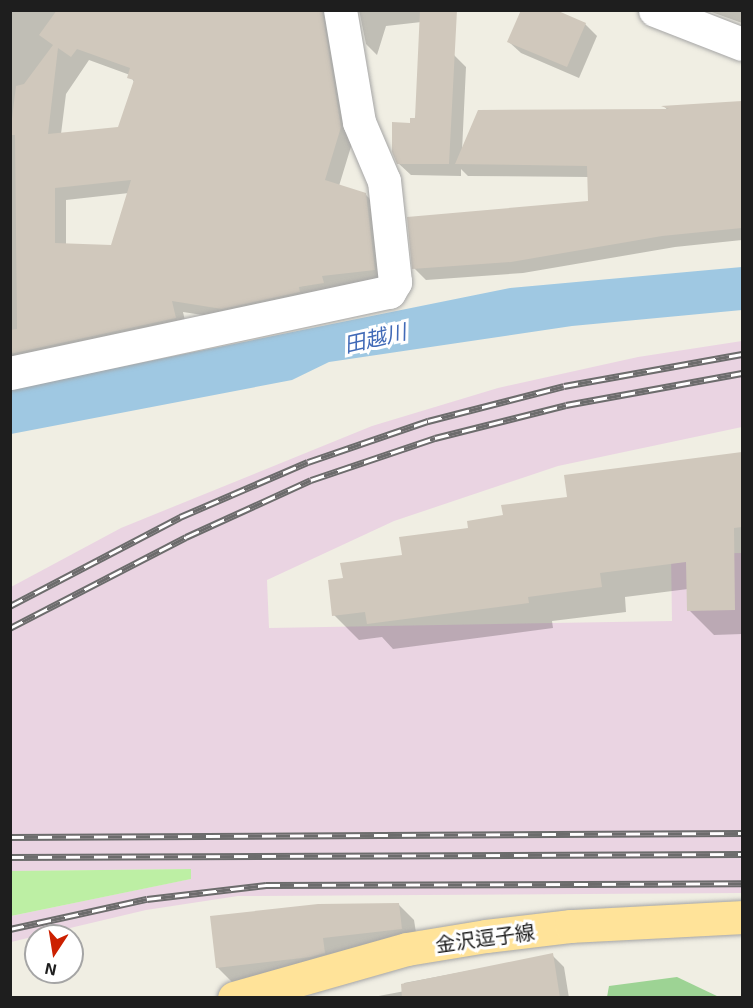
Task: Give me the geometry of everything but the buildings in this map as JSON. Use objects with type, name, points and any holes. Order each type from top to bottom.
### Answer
[{"type":"main road","name":"金沢逗子線","points":[[234,998],[407,949],[486,936],[571,926],[742,917]]},
{"type":"street","points":[[10,373],[389,292],[395,282],[384,181],[359,122],[340,10]]},
{"type":"street","points":[[655,10],[742,44]]},
{"type":"shaded area","points":[[742,341],[742,427],[558,466],[394,521],[267,580],[269,628],[672,621],[671,554],[742,553],[742,893],[238,896],[146,910],[84,925],[24,924],[24,939],[11,942],[11,916],[190,879],[191,869],[11,871],[11,587],[121,528],[372,426],[498,388],[638,357]]},
{"type":"green space","points":[[191,869],[191,879],[11,916],[11,871]]},
{"type":"green space","points":[[677,977],[719,997],[607,997],[609,986]]},
{"type":"water","name":"田越川","points":[[742,267],[742,310],[572,326],[329,362],[292,380],[11,434],[11,389],[510,288]]},
{"type":"railway","points":[[10,606],[180,517],[308,462],[428,421],[564,386],[742,354]]},
{"type":"railway","points":[[10,628],[186,537],[311,480],[435,438],[566,405],[742,373]]},
{"type":"railway","points":[[10,837],[742,833]]},
{"type":"railway","points":[[10,857],[742,854]]},
{"type":"railway","points":[[10,929],[147,899],[266,885],[742,883]]}]
